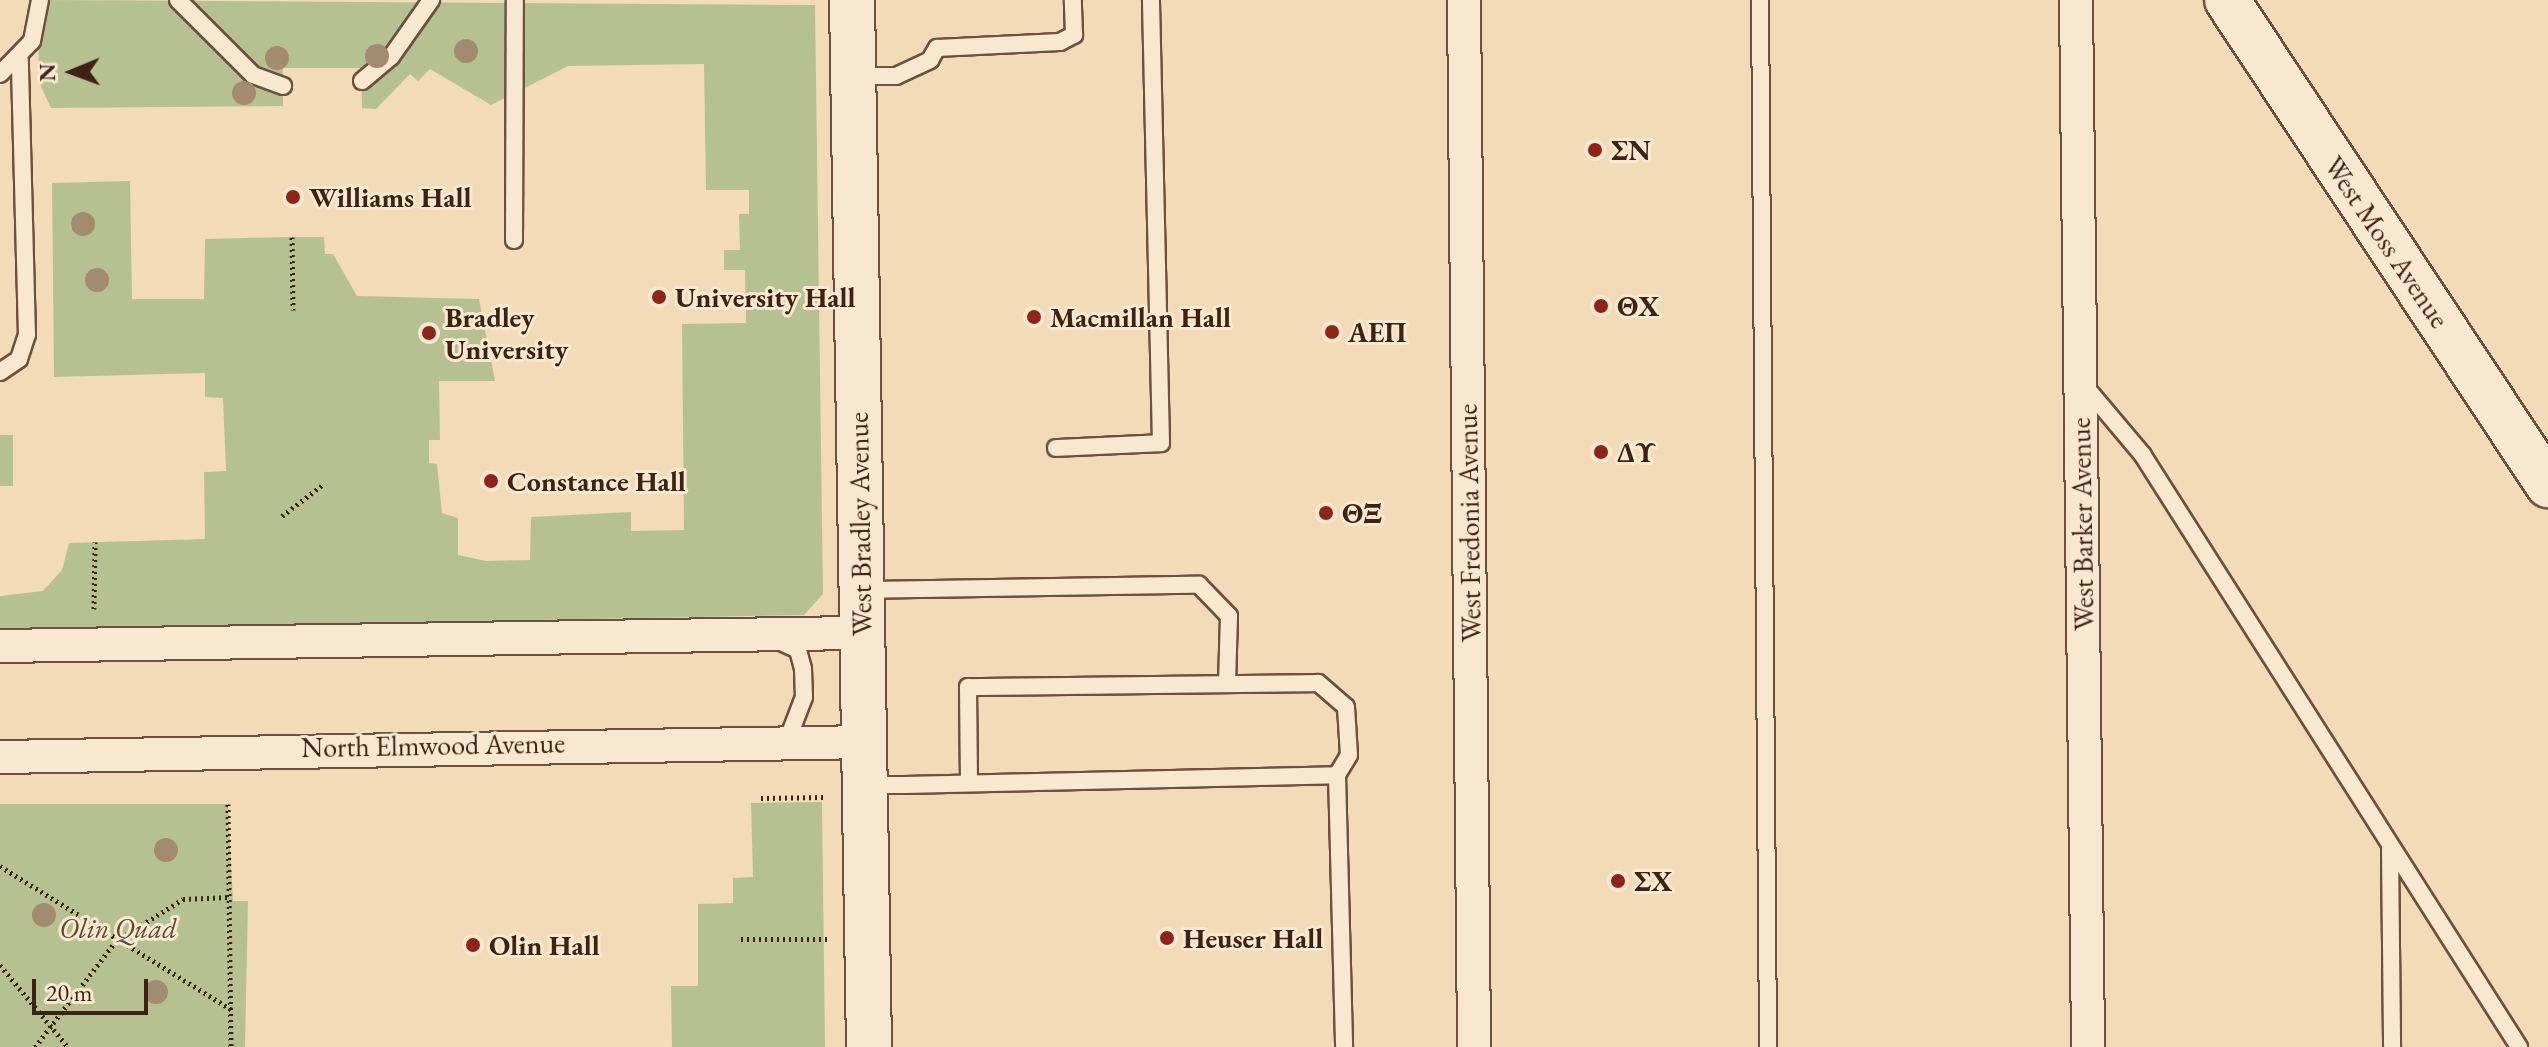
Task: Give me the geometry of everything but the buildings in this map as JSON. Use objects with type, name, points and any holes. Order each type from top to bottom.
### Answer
[{"type":"street","name":"West Bradley Avenue","points":[[852,0],[865,742],[864,938],[869,1047]]},
{"type":"street","name":"West Fredonia Avenue","points":[[1464,0],[1474,1047]]},
{"type":"street","name":"West Barker Avenue","points":[[2076,0],[2088,1047]]},
{"type":"street","name":"West Moss Avenue","points":[[2227,0],[2548,485]]},
{"type":"street","points":[[0,646],[861,633]]},
{"type":"street","name":"North Elmwood Avenue","points":[[0,757],[865,742]]},
{"type":"lane","points":[[0,74],[20,60],[32,41],[40,0]]},
{"type":"lane","points":[[178,0],[253,75],[283,86]]},
{"type":"lane","points":[[362,81],[391,57],[431,0]]},
{"type":"lane","points":[[514,240],[515,0]]},
{"type":"lane","points":[[855,76],[896,76],[930,60],[937,48],[1060,42],[1074,35],[1073,0]]},
{"type":"lane","points":[[1056,448],[1161,443],[1151,0]]},
{"type":"lane","points":[[1760,0],[1768,1047]]},
{"type":"lane","points":[[0,372],[19,359],[27,335],[20,60]]},
{"type":"lane","points":[[2080,380],[2142,454],[2519,1047]]},
{"type":"lane","points":[[861,590],[1199,585],[1229,616],[1227,683]]},
{"type":"lane","points":[[765,634],[798,650],[803,669],[804,697],[787,741]]},
{"type":"lane","points":[[969,783],[968,687],[1318,683],[1346,707],[1349,755],[1337,775],[1344,1047]]},
{"type":"lane","points":[[864,791],[969,783],[1337,775]]},
{"type":"lane","points":[[2390,848],[2392,1047]]},
{"type":"path","points":[[292,237],[293,310]]},
{"type":"path","points":[[282,516],[325,483]]},
{"type":"path","points":[[94,622],[95,542]]},
{"type":"path","points":[[761,798],[864,791]]},
{"type":"path","points":[[228,804],[231,1047]]},
{"type":"path","points":[[0,866],[116,941],[231,1009]]},
{"type":"path","points":[[35,1047],[116,941],[183,899],[229,897]]},
{"type":"path","points":[[741,939],[864,938]]},
{"type":"path","points":[[0,965],[68,1047]]},
{"type":"green space","points":[[47,0],[815,5],[823,594],[804,615],[0,630],[0,596],[43,591],[62,570],[69,543],[205,539],[204,472],[226,471],[223,398],[205,397],[205,373],[54,377],[52,183],[130,181],[132,299],[204,299],[205,239],[324,237],[325,254],[333,254],[357,296],[479,299],[495,381],[439,381],[440,440],[429,440],[429,463],[437,464],[442,513],[458,518],[458,555],[486,561],[530,560],[531,517],[631,512],[631,531],[684,530],[682,324],[746,323],[745,270],[724,270],[724,250],[740,250],[739,214],[749,214],[749,190],[706,190],[704,64],[568,66],[491,105],[430,69],[418,81],[410,74],[376,109],[362,108],[361,68],[283,68],[283,106],[51,108],[39,82],[38,19]]},
{"type":"green space","points":[[0,435],[13,435],[13,486],[0,486]]},
{"type":"green space","points":[[822,802],[825,1047],[672,1047],[671,986],[698,986],[698,904],[733,903],[733,878],[753,877],[751,803]]},
{"type":"green space","name":"Olin Quad","points":[[0,804],[228,804],[233,901],[248,901],[245,1047],[0,1047]]},
{"type":"place","name":"ΣΝ","points":[[1595,150]]},
{"type":"place","name":"Williams Hall","points":[[293,197]]},
{"type":"place","name":"University Hall","points":[[659,297]]},
{"type":"place","name":"ΘΧ","points":[[1601,306]]},
{"type":"place","name":"Macmillan Hall","points":[[1034,317]]},
{"type":"place","name":"ΑΕΠ","points":[[1332,332]]},
{"type":"place","name":"Bradley University","points":[[429,333]]},
{"type":"place","name":"ΔΥ","points":[[1601,452]]},
{"type":"place","name":"Constance Hall","points":[[491,481]]},
{"type":"place","name":"ΘΞ","points":[[1326,513]]},
{"type":"place","name":"ΣΧ","points":[[1618,881]]},
{"type":"place","name":"Heuser Hall","points":[[1167,938]]},
{"type":"place","name":"Olin Hall","points":[[473,945]]}]
